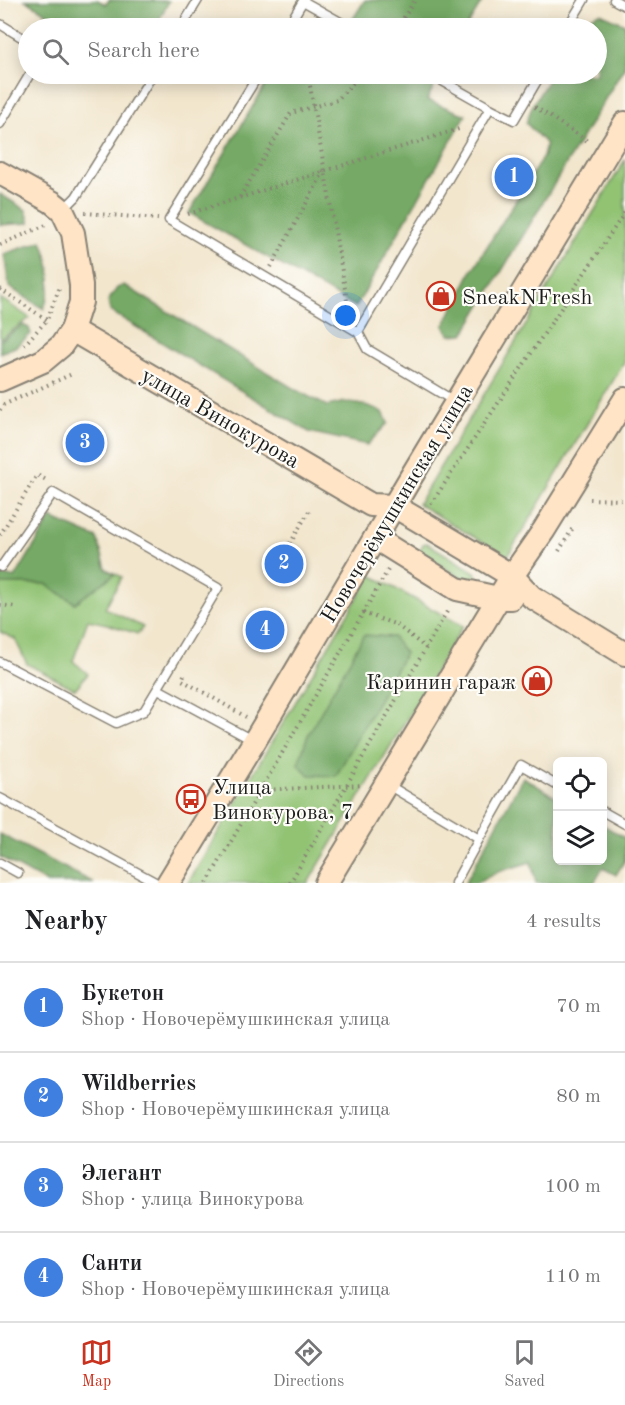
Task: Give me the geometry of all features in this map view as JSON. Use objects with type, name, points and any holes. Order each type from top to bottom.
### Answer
[{"type":"street","name":"Новочерёмушкинская улица","points":[[168,883],[625,123]]},
{"type":"street","points":[[0,173],[52,202],[54,218],[73,233],[81,285],[81,302],[72,330],[61,346],[43,361],[0,380]]},
{"type":"street","name":"улица Винокурова","points":[[72,330],[371,505],[394,506],[418,520],[512,576],[532,597],[625,654]]},
{"type":"street","points":[[326,883],[375,784],[549,521],[625,399]]},
{"type":"street","points":[[371,505],[375,538],[457,589],[498,598],[532,597]]},
{"type":"lane","points":[[187,18],[198,0]]},
{"type":"lane","points":[[573,18],[584,0]]},
{"type":"lane","points":[[614,0],[625,6]]},
{"type":"lane","points":[[293,18],[303,1],[333,18]]},
{"type":"lane","points":[[0,24],[18,35]]},
{"type":"lane","points":[[0,124],[24,84]]},
{"type":"lane","points":[[54,218],[76,197],[147,84]]},
{"type":"lane","points":[[253,84],[169,220],[355,330],[367,349],[456,402]]},
{"type":"lane","points":[[448,84],[514,120],[535,84]]},
{"type":"lane","points":[[0,104],[9,109]]},
{"type":"lane","points":[[355,330],[490,108]]},
{"type":"lane","points":[[0,566],[2,567],[52,493],[218,588],[144,711],[116,723],[0,662]]},
{"type":"lane","points":[[158,689],[254,742]]},
{"type":"lane","points":[[455,883],[521,765],[553,783]]},
{"type":"lane","points":[[375,784],[479,839]]},
{"type":"lane","points":[[0,798],[157,883]]},
{"type":"lane","points":[[607,813],[625,824]]},
{"type":"lane","points":[[0,863],[18,873]]},
{"type":"path","points":[[403,18],[415,0]]},
{"type":"path","points":[[310,84],[355,330]]},
{"type":"path","points":[[239,198],[291,113],[337,100],[352,84]]},
{"type":"path","points":[[525,100],[592,144]]},
{"type":"path","points":[[0,245],[54,218],[86,213],[169,220],[483,121]]},
{"type":"path","points":[[265,277],[325,171]]},
{"type":"path","points":[[418,520],[440,492],[625,212]]},
{"type":"path","points":[[49,235],[54,218]]},
{"type":"path","points":[[20,349],[47,320],[60,283]]},
{"type":"path","points":[[0,289],[47,320]]},
{"type":"path","points":[[0,410],[3,405],[72,374]]},
{"type":"path","points":[[0,535],[37,475],[58,487]]},
{"type":"path","points":[[590,499],[625,500]]},
{"type":"path","points":[[284,554],[309,511]]},
{"type":"path","points":[[207,883],[399,552]]},
{"type":"path","points":[[0,605],[15,607]]},
{"type":"path","points":[[290,883],[450,608]]},
{"type":"path","points":[[363,613],[397,625],[426,648]]},
{"type":"path","points":[[187,670],[182,680],[247,717]]},
{"type":"path","points":[[261,790],[375,784]]},
{"type":"green space","points":[[25,0],[97,0],[106,4],[109,0],[169,1],[160,18],[55,18]]},
{"type":"green space","points":[[365,0],[483,0],[472,18],[353,18]]},
{"type":"green space","points":[[600,13],[625,24],[625,66],[464,334],[450,335],[444,326],[471,272],[543,157],[546,144],[526,123],[533,104],[546,84],[607,84],[607,18],[588,18]]},
{"type":"green space","points":[[266,84],[435,84],[427,100],[466,115],[356,307],[189,213]]},
{"type":"green space","points":[[625,160],[625,361],[507,557],[418,504]]},
{"type":"green space","points":[[0,194],[26,210],[30,223],[0,225]]},
{"type":"green space","points":[[42,241],[50,275],[44,309],[9,287],[4,254]]},
{"type":"green space","points":[[124,285],[296,390],[327,406],[345,402],[369,406],[383,412],[388,423],[367,445],[309,432],[110,311],[108,301],[117,288]]},
{"type":"green space","points":[[0,298],[30,318],[0,339]]},
{"type":"green space","points":[[23,325],[29,328],[31,334],[15,347],[0,353],[0,341]]},
{"type":"green space","points":[[51,518],[97,538],[106,569],[122,577],[105,608],[143,627],[138,634],[88,620],[73,661],[88,674],[75,689],[27,664],[15,639],[0,632],[0,574],[15,579]]},
{"type":"green space","points":[[51,518],[97,538],[106,569],[115,574],[75,603],[46,584],[0,584],[0,574],[15,578]]},
{"type":"green space","points":[[427,543],[476,573],[474,580],[470,583],[421,554],[423,544]]},
{"type":"green space","points":[[371,575],[463,626],[308,883],[188,883]]},
{"type":"green space","points":[[364,635],[393,637],[405,653],[336,776],[309,775],[298,764],[308,735]]},
{"type":"green space","points":[[523,777],[553,796],[553,865],[607,865],[607,827],[625,838],[625,860],[616,875],[603,868],[594,883],[536,883],[531,862],[498,872],[476,883],[465,883]]},
{"type":"green space","points":[[0,834],[94,883],[47,883],[0,857]]},
{"type":"place","name":"Букетон","points":[[514,177]]},
{"type":"place","name":"SneakNFresh","points":[[441,296]]},
{"type":"place","name":"Элегант","points":[[85,443]]},
{"type":"place","name":"Wildberries","points":[[284,564]]},
{"type":"place","name":"Санти","points":[[265,630]]},
{"type":"place","name":"Каринин гараж","points":[[537,681]]},
{"type":"place","name":"Улица Винокурова, 7","points":[[191,799]]}]
